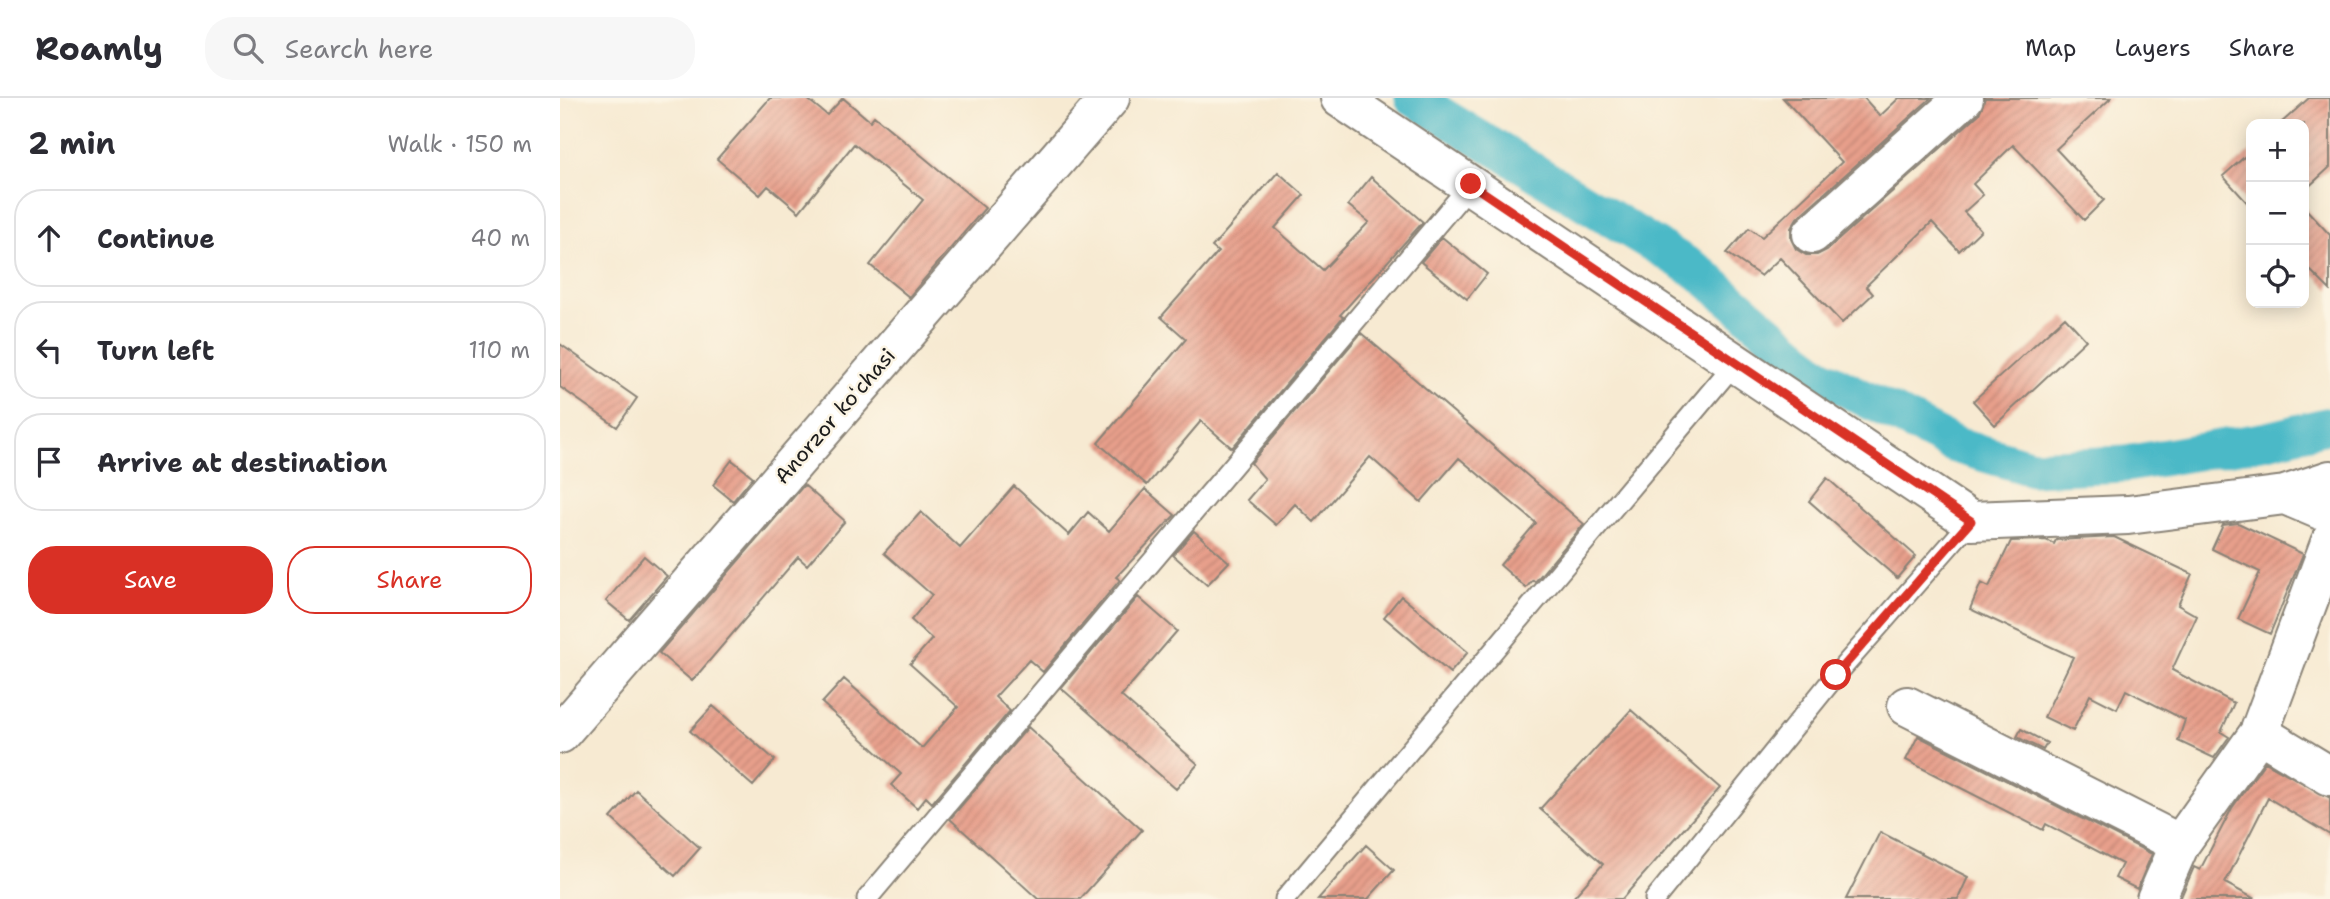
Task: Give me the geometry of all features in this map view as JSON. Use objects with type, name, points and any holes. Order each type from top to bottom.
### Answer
[{"type":"street","name":"Anorzor koʻchasi","points":[[560,734],[1110,98]]},
{"type":"street","points":[[1340,98],[1971,521],[2128,515],[2285,495],[2330,480]]},
{"type":"street","points":[[1812,234],[1964,98]]},
{"type":"street","points":[[2285,495],[2330,514]]},
{"type":"street","points":[[2156,899],[2180,845],[2259,733],[2330,542]]},
{"type":"street","points":[[1907,706],[2180,845]]},
{"type":"street","points":[[2259,733],[2330,776]]},
{"type":"lane","points":[[867,899],[1471,184]]},
{"type":"lane","points":[[1285,899],[1735,363]]},
{"type":"lane","points":[[1655,899],[1836,675],[1971,521]]},
{"type":"building","points":[[770,98],[806,98],[827,115],[843,98],[870,121],[874,116],[985,208],[909,297],[870,265],[923,200],[854,144],[799,212],[768,186],[760,195],[717,159]]},
{"type":"building","points":[[1783,98],[1864,98],[1880,116],[1899,98],[1931,98],[1797,218],[1791,228],[1791,239],[1796,249],[1806,255],[1817,255],[1827,250],[1979,114],[1985,98],[2111,98],[2056,149],[2104,200],[2084,220],[2013,145],[1973,184],[1983,195],[1964,212],[1981,230],[1959,251],[1932,222],[1866,286],[1873,294],[1842,323],[1780,258],[1761,276],[1727,253],[1749,228],[1762,237],[1842,162]]},
{"type":"building","points":[[2309,98],[2330,98],[2330,167],[2309,186],[2309,119],[2286,119]]},
{"type":"building","points":[[2246,155],[2246,201],[2223,176]]},
{"type":"building","points":[[1278,172],[1304,195],[1275,228],[1323,270],[1369,222],[1348,205],[1371,177],[1423,222],[1340,315],[1343,317],[1232,448],[1201,421],[1147,485],[1098,443],[1186,339],[1161,317],[1218,252],[1212,247]]},
{"type":"building","points":[[2309,212],[2330,235],[2330,290],[2309,269]]},
{"type":"building","points":[[1442,237],[1487,274],[1467,299],[1421,262]]},
{"type":"building","points":[[2065,317],[2086,340],[1995,425],[1973,401]]},
{"type":"building","points":[[1361,333],[1584,524],[1535,582],[1533,580],[1526,588],[1500,565],[1536,523],[1459,458],[1421,502],[1370,457],[1314,522],[1295,504],[1276,525],[1247,500],[1265,479],[1251,463]]},
{"type":"building","points":[[560,344],[637,398],[617,427],[560,387]]},
{"type":"building","points":[[732,460],[753,477],[733,501],[713,485]]},
{"type":"building","points":[[1827,478],[1916,556],[1897,578],[1809,501]]},
{"type":"building","points":[[804,485],[845,521],[807,565],[798,557],[692,681],[659,653]]},
{"type":"building","points":[[1014,486],[1069,535],[1088,512],[1109,531],[1145,489],[1175,515],[1116,577],[1120,580],[1043,672],[1029,660],[995,697],[1010,711],[932,803],[926,797],[917,808],[891,785],[901,774],[822,703],[844,679],[922,748],[958,707],[910,664],[932,639],[911,620],[932,595],[884,553],[921,512],[960,548]]},
{"type":"building","points":[[2238,523],[2303,554],[2270,634],[2238,619],[2260,572],[2212,549],[2223,525]]},
{"type":"building","points":[[1194,531],[1229,562],[1207,585],[1173,555]]},
{"type":"building","points":[[2114,537],[2192,574],[2178,605],[2197,616],[2172,670],[2234,703],[2221,732],[2229,737],[2214,758],[2178,741],[2185,720],[2126,690],[2117,709],[2090,695],[2073,731],[2044,717],[2073,657],[1970,609],[1981,583],[1989,587],[2011,541],[2046,540],[2054,544],[2056,540]]},
{"type":"building","points":[[644,556],[667,576],[629,620],[606,601]]},
{"type":"building","points":[[1401,596],[1468,652],[1450,673],[1384,617]]},
{"type":"building","points":[[1138,597],[1177,631],[1121,696],[1198,764],[1176,789],[1061,688]]},
{"type":"building","points":[[713,706],[775,760],[753,786],[690,731]]},
{"type":"building","points":[[1631,710],[1720,788],[1622,899],[1572,899],[1603,864],[1540,809]]},
{"type":"building","points":[[1028,727],[1142,830],[1080,899],[1038,899],[950,819]]},
{"type":"building","points":[[2021,729],[2047,743],[2043,750],[2017,737]]},
{"type":"building","points":[[1918,736],[2152,854],[2137,889],[2115,878],[2122,864],[2046,824],[2043,830],[1906,760]]},
{"type":"building","points":[[2265,762],[2330,798],[2330,835],[2268,798],[2225,883],[2255,899],[2180,899],[2194,867],[2200,870],[2232,808]]},
{"type":"building","points":[[636,790],[700,848],[675,876],[611,818]]},
{"type":"building","points":[[1880,832],[1968,877],[1958,899],[1846,899]]},
{"type":"building","points":[[1366,845],[1394,870],[1368,899],[1318,899]]},
{"type":"waterway","points":[[1413,98],[1699,272],[1817,374],[1955,445],[2032,468],[2126,464],[2267,440],[2330,425]]},
{"type":"route","points":[[1471,184],[1971,521],[1836,675]]}]
